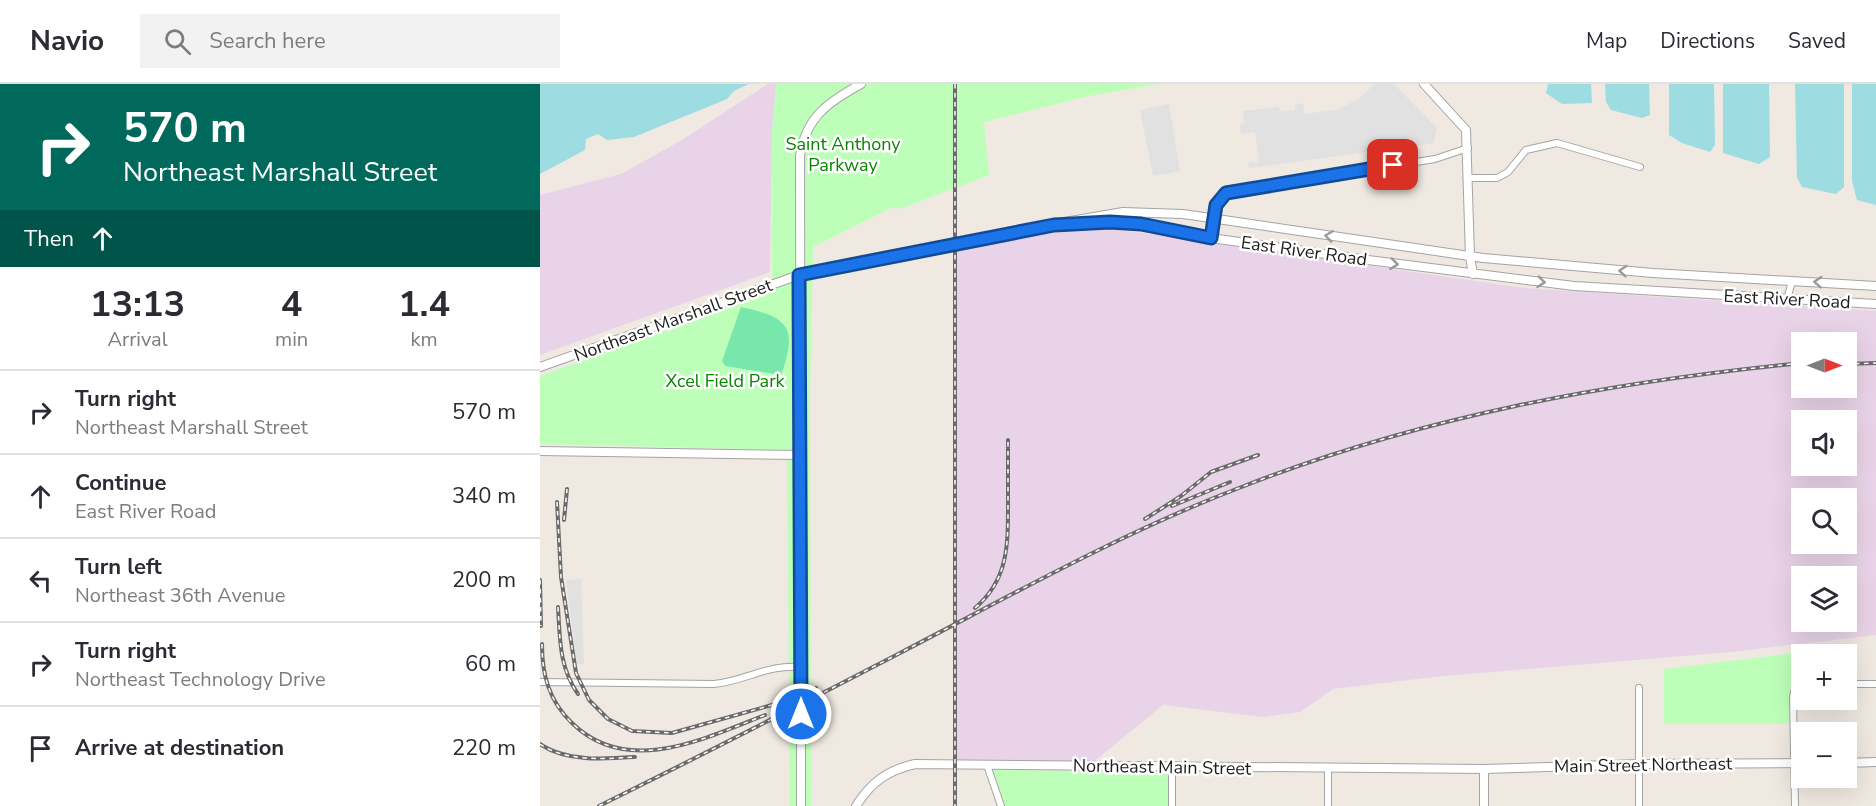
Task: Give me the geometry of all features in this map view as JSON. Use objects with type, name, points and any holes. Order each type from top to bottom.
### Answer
[{"type":"street","points":[[801,806],[800,156],[804,135],[810,123],[825,105],[861,84]]},
{"type":"street","points":[[1424,84],[1462,124],[1468,148],[1470,257],[1473,274]]},
{"type":"street","points":[[1468,178],[1497,178],[1508,172],[1526,150],[1557,143],[1640,167]]},
{"type":"street","points":[[1211,238],[1216,205],[1222,196],[1232,191],[1306,177],[1435,159],[1468,148]]},
{"type":"street","name":"East River Road","points":[[1054,225],[1064,220],[1123,212],[1156,212],[1214,218],[1470,257],[1653,273],[1876,286]]},
{"type":"street","name":"East River Road","points":[[1054,225],[1110,222],[1141,224],[1211,238],[1574,286],[1876,304]]},
{"type":"street","name":"Northeast Marshall Street","points":[[540,367],[799,275],[1054,225]]},
{"type":"street","points":[[1787,300],[1792,281]]},
{"type":"street","points":[[540,451],[800,454]]},
{"type":"street","points":[[540,682],[714,684],[731,681],[759,670],[801,667]]},
{"type":"street","points":[[1857,684],[1876,684]]},
{"type":"street","points":[[1638,688],[1639,806]]},
{"type":"street","points":[[1857,762],[1876,762]]},
{"type":"street","name":"Main Street Northeast","points":[[1484,769],[1640,764],[1791,763]]},
{"type":"street","name":"Northeast Main Street","points":[[856,806],[866,790],[879,778],[902,767],[915,764],[1484,769]]},
{"type":"street","points":[[987,765],[1001,806]]},
{"type":"street","points":[[1172,767],[1172,806]]},
{"type":"street","points":[[1328,769],[1328,806]]},
{"type":"street","points":[[1484,769],[1484,806]]},
{"type":"street","points":[[1795,806],[1796,788]]},
{"type":"shaded area","points":[[768,84],[776,84],[772,132],[770,272],[540,355],[540,195],[621,174],[682,140]]},
{"type":"shaded area","points":[[1375,84],[1394,84],[1437,128],[1434,143],[1249,168],[1248,163],[1259,162],[1255,132],[1241,134],[1240,125],[1244,124],[1243,111],[1279,107],[1280,112],[1295,110],[1295,105],[1303,103],[1305,114],[1339,109],[1358,99]]},
{"type":"shaded area","points":[[1169,104],[1180,171],[1153,176],[1140,110]]},
{"type":"shaded area","points":[[1100,227],[1524,288],[1876,311],[1876,635],[1731,652],[1434,677],[1333,689],[1300,712],[1263,717],[1163,705],[1092,763],[954,762],[956,250],[1038,235]]},
{"type":"shaded area","points":[[581,579],[584,664],[577,664],[566,580]]},
{"type":"green space","points":[[776,84],[1158,84],[1089,96],[984,122],[989,175],[900,209],[893,207],[813,247],[810,396],[811,806],[790,806],[787,450],[540,444],[540,376],[772,293],[772,132]]},
{"type":"green space","points":[[741,307],[770,315],[785,327],[789,346],[781,375],[725,366],[722,361]]},
{"type":"green space","points":[[1791,653],[1791,710],[1795,710],[1795,722],[1791,724],[1664,724],[1664,669]]},
{"type":"green space","points":[[992,770],[1168,772],[1168,806],[1005,806]]},
{"type":"water","points":[[540,84],[749,84],[734,91],[727,99],[634,137],[607,140],[598,134],[586,139],[585,150],[540,174]]},
{"type":"water","points":[[1548,84],[1591,84],[1592,103],[1562,104],[1546,93]]},
{"type":"water","points":[[1605,84],[1649,84],[1650,115],[1642,118],[1611,110],[1606,102]]},
{"type":"water","points":[[1669,84],[1714,84],[1715,145],[1710,152],[1682,143],[1669,135]]},
{"type":"water","points":[[1723,84],[1769,84],[1770,157],[1759,164],[1723,153]]},
{"type":"water","points":[[1795,84],[1844,84],[1844,187],[1836,194],[1802,187],[1797,178]]},
{"type":"water","points":[[1852,84],[1876,84],[1876,205],[1857,200],[1852,181]]},
{"type":"railway","points":[[955,84],[955,806]]},
{"type":"railway","points":[[1857,364],[1876,363]]},
{"type":"railway","points":[[599,806],[1109,545],[1239,488],[1376,441],[1516,406],[1658,381],[1791,364]]},
{"type":"railway","points":[[975,608],[994,586],[1004,562],[1007,535],[1008,440]]},
{"type":"railway","points":[[1145,519],[1181,496],[1211,472],[1258,455]]},
{"type":"railway","points":[[1172,506],[1230,482]]},
{"type":"railway","points":[[564,520],[567,489]]},
{"type":"railway","points":[[557,502],[561,577],[576,673],[589,700],[608,719],[632,731],[672,733],[779,703],[816,688]]},
{"type":"railway","points":[[540,580],[541,626]]},
{"type":"railway","points":[[558,607],[564,663],[578,694]]},
{"type":"railway","points":[[542,644],[543,666],[548,687],[564,715],[594,739],[617,748],[641,751],[666,748],[717,734],[765,715]]},
{"type":"railway","points":[[540,744],[550,750],[574,757],[599,759],[635,757]]},
{"type":"route","points":[[801,714],[799,275],[1054,225],[1110,222],[1141,224],[1211,238],[1216,205],[1226,193],[1306,177],[1393,165]]},
{"type":"park label","name":"Saint Anthony Parkway","points":[[843,154]]},
{"type":"park label","name":"Xcel Field Park","points":[[725,381]]}]
